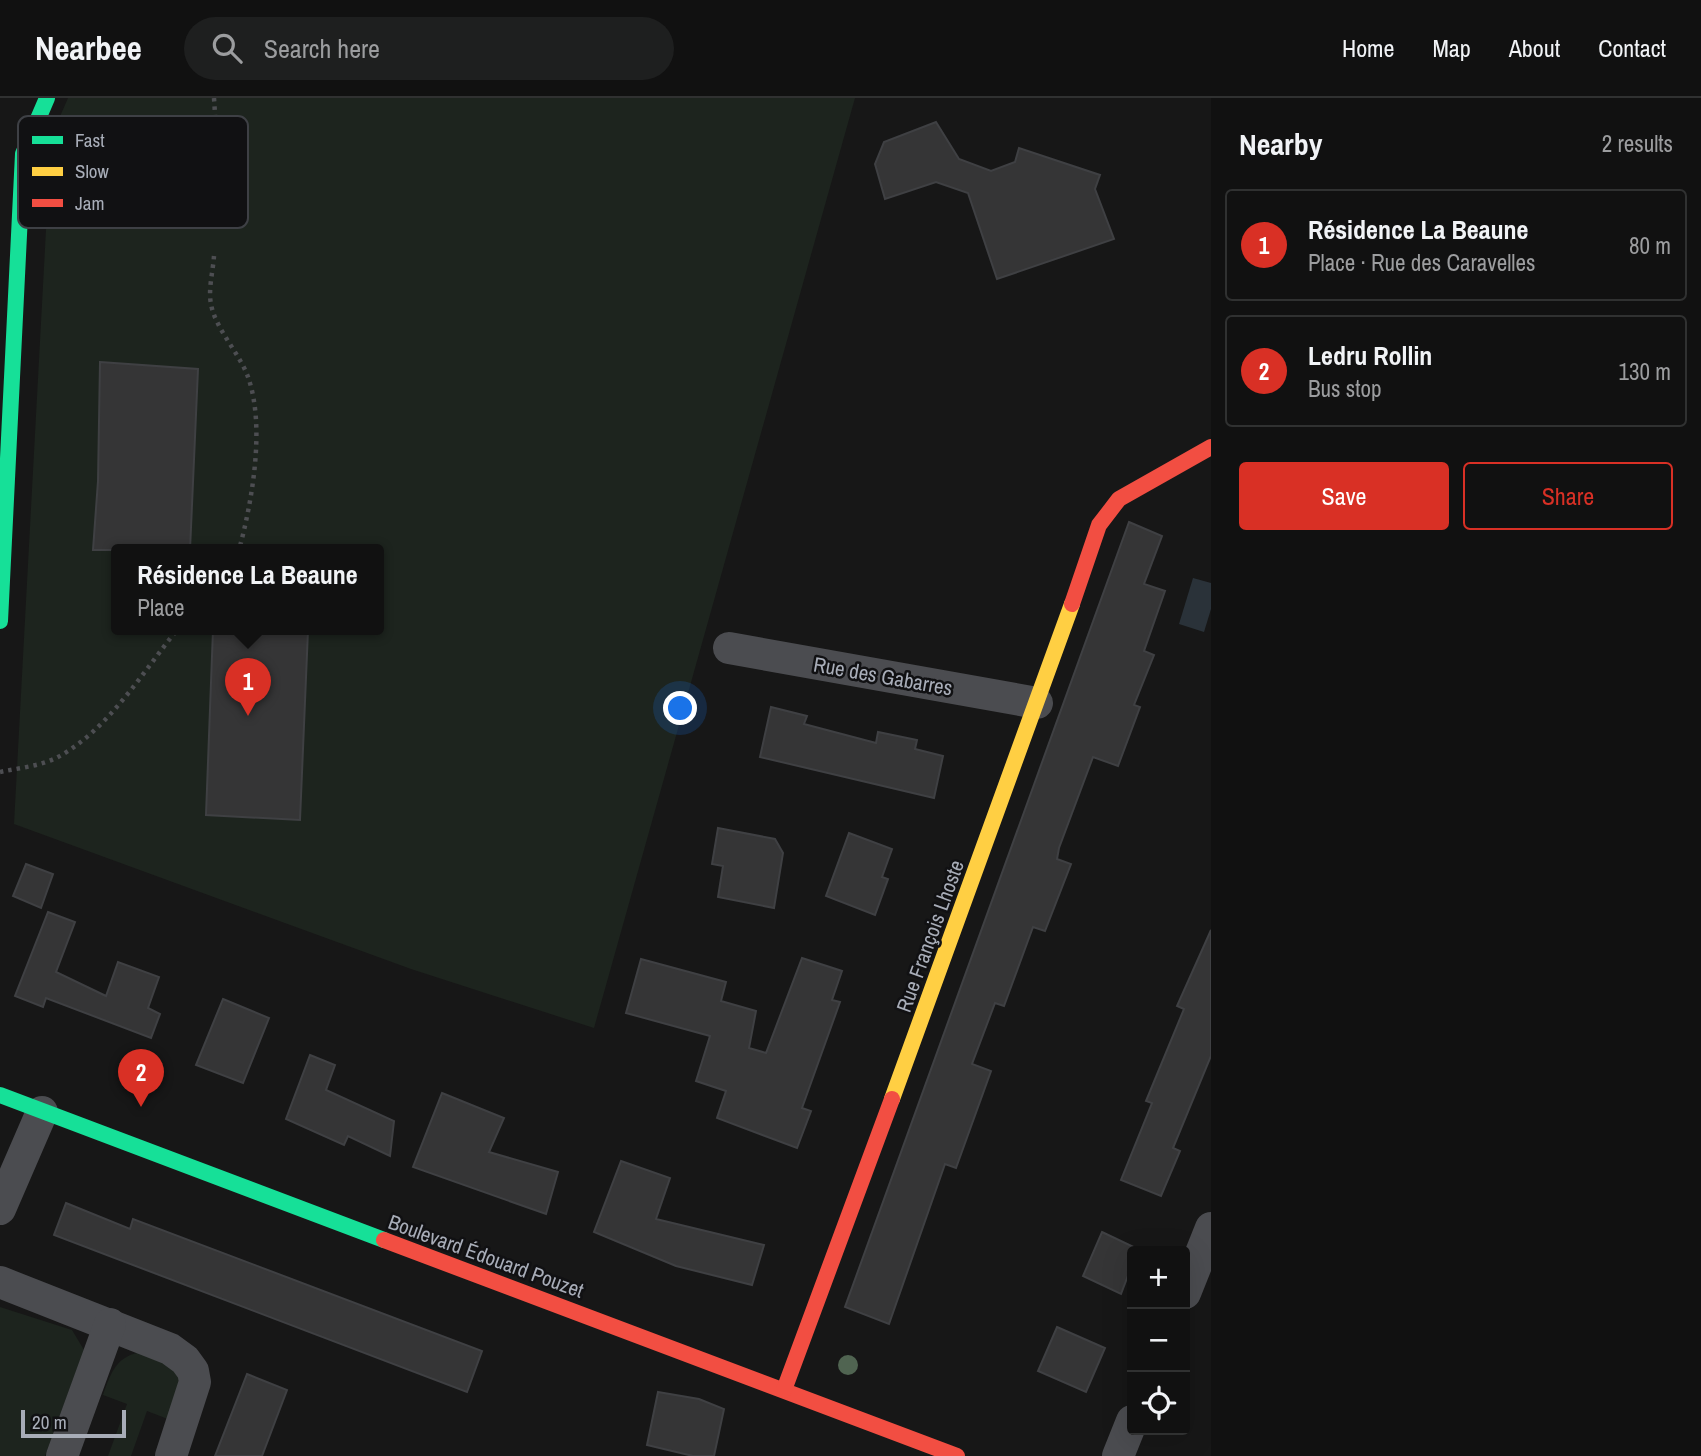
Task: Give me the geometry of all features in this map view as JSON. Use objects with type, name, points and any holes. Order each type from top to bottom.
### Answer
[{"type":"street","points":[[36,116],[47,98]]},
{"type":"street","points":[[0,621],[12,153]]},
{"type":"street","name":"Rue François Lhoste","points":[[784,1390],[794,1369],[1037,704],[1099,525],[1119,499],[1211,447]]},
{"type":"street","name":"Rue des Gabarres","points":[[729,648],[1037,704]]},
{"type":"street","name":"Boulevard Édouard Pouzet","points":[[0,1095],[784,1390],[892,1444],[957,1456]]},
{"type":"street","points":[[0,1209],[42,1112]]},
{"type":"street","points":[[1190,1280],[1211,1228]]},
{"type":"street","points":[[0,1282],[170,1349],[185,1360],[195,1382],[171,1456]]},
{"type":"street","points":[[62,1456],[110,1324]]},
{"type":"street","points":[[1118,1456],[1127,1434]]},
{"type":"path","points":[[214,98],[215,116]]},
{"type":"path","points":[[214,256],[211,305],[249,380],[253,403],[255,449],[248,519],[241,544]]},
{"type":"path","points":[[0,772],[57,757],[81,741],[107,717],[173,635]]},
{"type":"shaded area","points":[[68,98],[855,98],[594,1028],[411,969],[14,824],[46,228],[248,228],[248,116],[60,116]]},
{"type":"shaded area","points":[[1193,578],[1211,583],[1211,609],[1204,632],[1179,624]]},
{"type":"shaded area","points":[[0,1307],[72,1330],[84,1350],[45,1456],[0,1456]]},
{"type":"shaded area","points":[[143,1352],[168,1362],[184,1384],[173,1421],[147,1411],[131,1456],[108,1456],[127,1404],[103,1395],[116,1366],[127,1357]]},
{"type":"building","points":[[936,122],[959,159],[991,171],[1015,162],[1019,148],[1100,175],[1095,189],[1114,239],[997,279],[968,193],[936,182],[885,199],[875,164],[884,142]]},
{"type":"building","points":[[100,362],[198,369],[190,544],[111,544],[111,550],[93,550],[98,481]]},
{"type":"building","points":[[1129,522],[1162,536],[1144,584],[1165,591],[1144,651],[1154,655],[1134,705],[1140,707],[1118,766],[1093,757],[1059,848],[1057,859],[1071,864],[1045,931],[1033,927],[1004,1006],[995,1003],[972,1064],[991,1071],[956,1168],[945,1164],[889,1324],[845,1307]]},
{"type":"building","points":[[213,635],[308,635],[300,820],[206,815]]},
{"type":"building","points":[[771,707],[807,716],[804,724],[876,743],[878,732],[917,740],[915,749],[943,756],[934,798],[760,757]]},
{"type":"building","points":[[718,828],[775,839],[783,853],[774,908],[718,897],[723,866],[712,864]]},
{"type":"building","points":[[849,833],[892,849],[882,877],[888,879],[875,915],[826,896]]},
{"type":"building","points":[[26,864],[53,874],[41,908],[13,896]]},
{"type":"building","points":[[48,912],[75,922],[56,972],[106,996],[118,962],[159,977],[148,1008],[160,1014],[151,1038],[46,998],[43,1007],[15,996]]},
{"type":"building","points":[[1211,930],[1211,1056],[1173,1148],[1180,1151],[1161,1196],[1121,1180],[1152,1103],[1146,1101],[1184,1009],[1177,1006]]},
{"type":"building","points":[[802,958],[842,971],[832,1000],[840,1002],[802,1108],[811,1111],[797,1148],[717,1118],[726,1091],[696,1081],[710,1036],[626,1013],[641,959],[726,982],[721,1001],[756,1011],[749,1048],[766,1053]]},
{"type":"building","points":[[223,999],[269,1018],[243,1083],[196,1065]]},
{"type":"building","points":[[310,1055],[335,1065],[326,1090],[394,1121],[390,1156],[348,1136],[344,1145],[286,1119]]},
{"type":"building","points":[[442,1093],[504,1118],[489,1152],[558,1172],[546,1214],[413,1167]]},
{"type":"building","points":[[621,1161],[670,1178],[656,1219],[764,1245],[752,1285],[676,1266],[594,1232]]},
{"type":"building","points":[[66,1203],[130,1229],[133,1219],[482,1351],[467,1392],[54,1235]]},
{"type":"building","points":[[1102,1232],[1132,1246],[1127,1246],[1127,1278],[1121,1294],[1083,1276]]},
{"type":"building","points":[[1057,1327],[1105,1348],[1086,1392],[1038,1371]]},
{"type":"building","points":[[247,1374],[287,1390],[262,1456],[215,1456]]},
{"type":"building","points":[[658,1392],[699,1399],[724,1409],[714,1456],[693,1456],[647,1445]]},
{"type":"traffic: fast","points":[[39,116],[47,98]]},
{"type":"traffic: fast","points":[[0,621],[19,228]]},
{"type":"traffic: fast","points":[[0,1095],[384,1240]]},
{"type":"traffic: slow","points":[[892,1099],[1072,604]]},
{"type":"traffic: jam","points":[[1072,604],[1099,525],[1119,499],[1211,447]]},
{"type":"traffic: jam","points":[[784,1390],[892,1099]]},
{"type":"traffic: jam","points":[[384,1240],[957,1456]]},
{"type":"place","name":"Résidence La Beaune","points":[[248,716]]},
{"type":"place","name":"Ledru Rollin","points":[[141,1107]]}]
